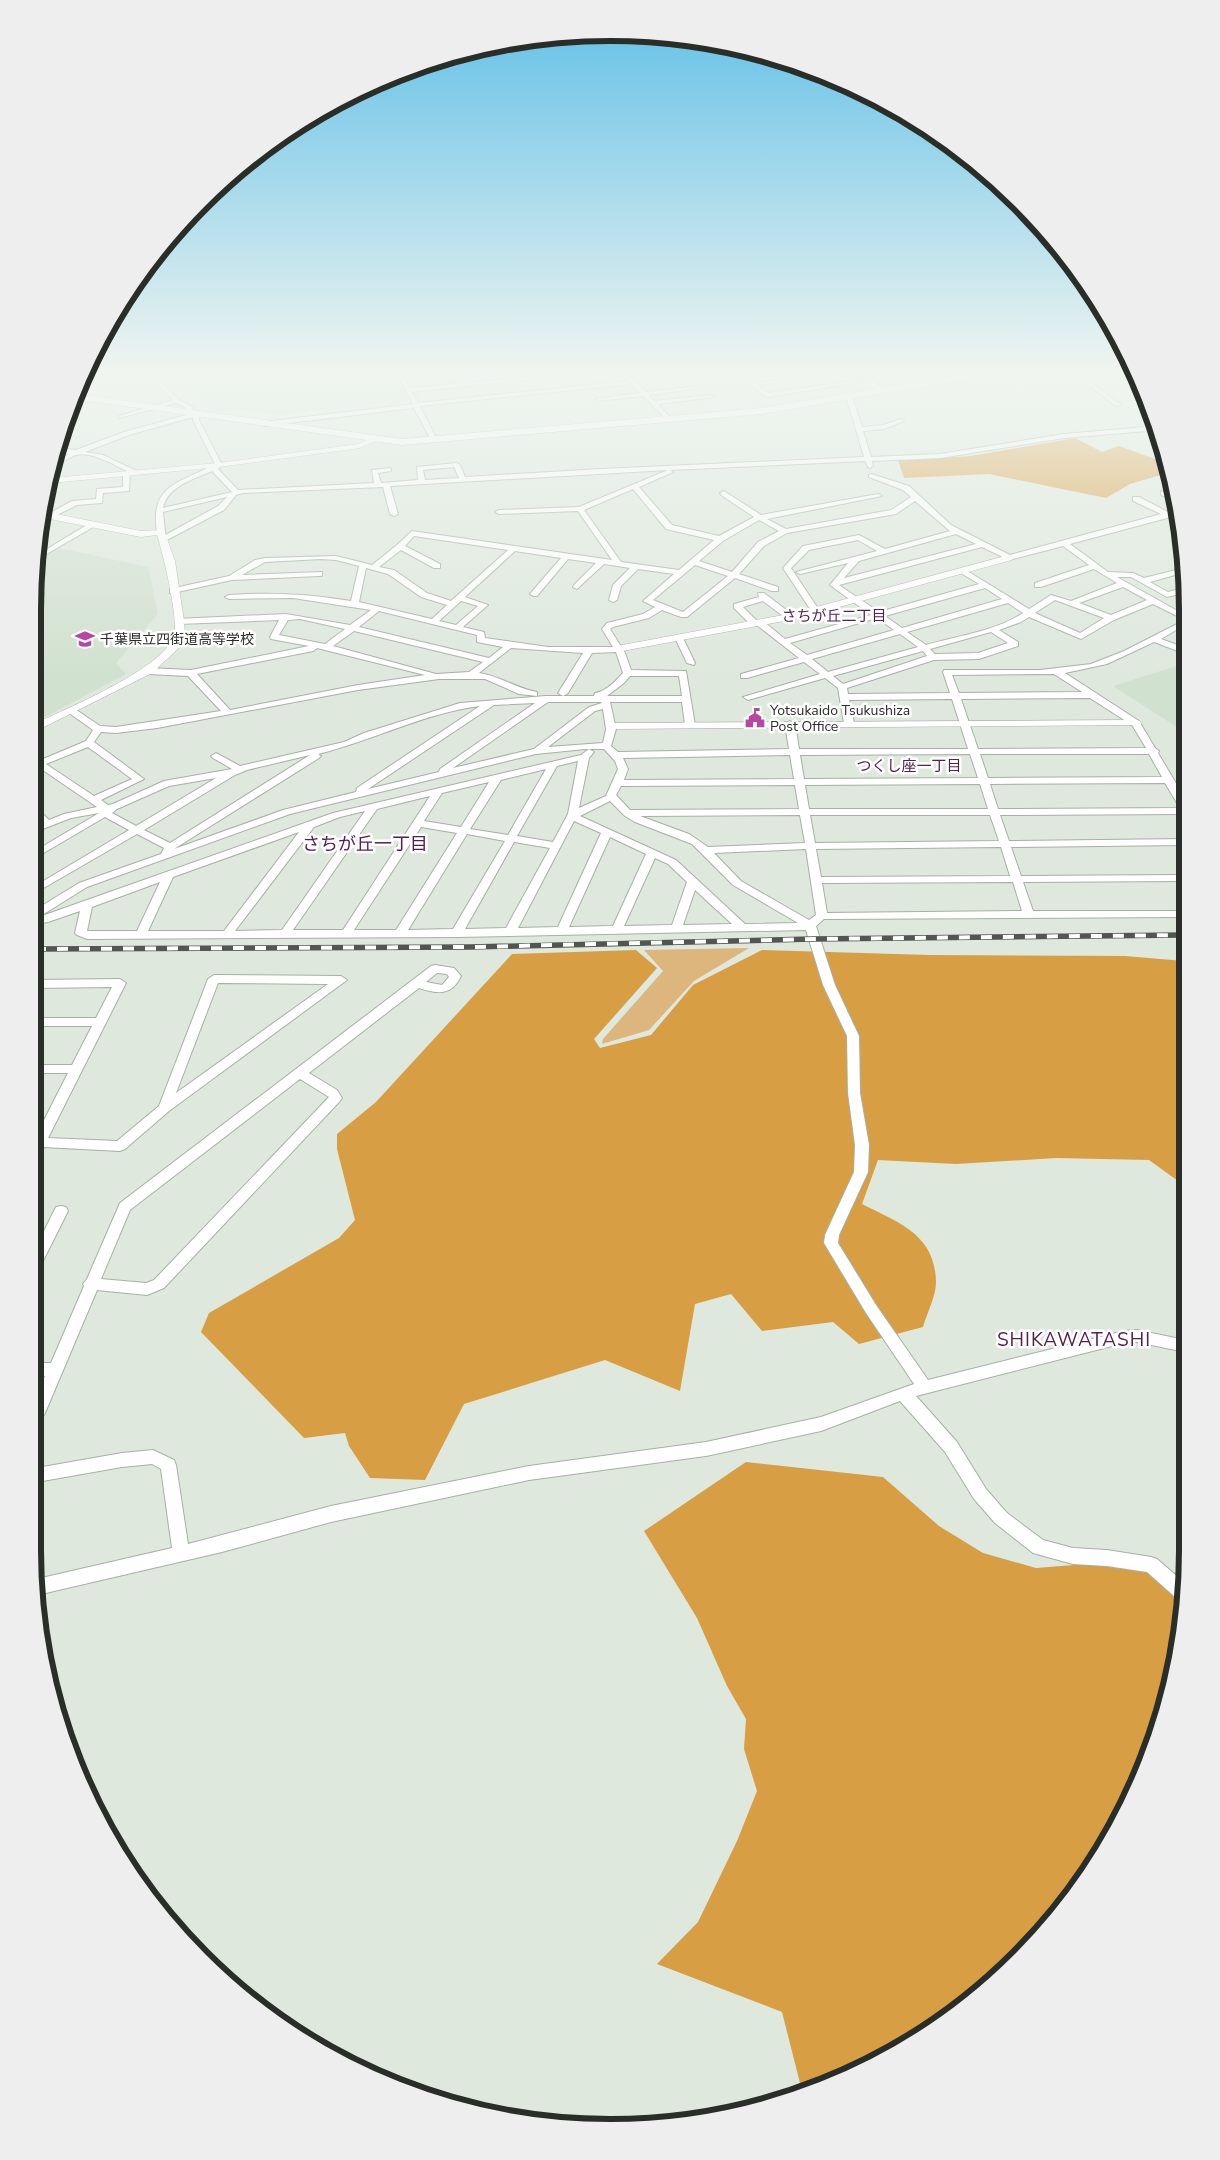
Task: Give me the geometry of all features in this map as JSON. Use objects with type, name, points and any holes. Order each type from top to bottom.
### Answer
[{"type":"street","points":[[57,480],[106,475]]},
{"type":"street","points":[[49,515],[75,503],[99,501],[100,491],[126,490],[130,475]]},
{"type":"street","points":[[41,726],[148,671],[170,653],[178,643],[180,634],[179,621],[170,561],[162,536],[158,511],[164,497],[175,486],[199,475]]},
{"type":"street","points":[[222,475],[235,493]]},
{"type":"street","points":[[376,475],[394,514]]},
{"type":"street","points":[[420,475],[422,482]]},
{"type":"street","points":[[461,475],[463,480]]},
{"type":"street","points":[[158,511],[256,490],[382,485],[543,475]]},
{"type":"street","points":[[499,512],[580,510],[662,475]]},
{"type":"street","points":[[872,476],[900,485],[916,497],[948,527],[1009,558]]},
{"type":"street","points":[[872,476],[887,503]]},
{"type":"street","points":[[635,487],[669,527],[720,539]]},
{"type":"street","points":[[49,516],[141,534],[162,536],[220,508],[235,493]]},
{"type":"street","points":[[724,493],[759,517],[785,530]]},
{"type":"street","points":[[887,503],[759,517],[720,539],[678,572],[647,601],[684,615],[735,574],[761,544],[785,530],[916,497]]},
{"type":"street","points":[[1136,499],[1168,515]]},
{"type":"street","points":[[580,510],[619,564]]},
{"type":"street","points":[[173,591],[232,578],[318,586],[356,604],[481,634],[480,640],[508,647],[589,650],[617,649],[790,617],[1168,515]]},
{"type":"street","points":[[44,554],[93,525]]},
{"type":"street","points":[[800,572],[956,532]]},
{"type":"street","points":[[374,567],[400,547],[412,533],[678,572]]},
{"type":"street","points":[[815,610],[787,568],[802,551],[806,548],[859,537],[882,552]]},
{"type":"street","points":[[1064,543],[1106,574],[1179,615]]},
{"type":"street","points":[[835,584],[982,545]]},
{"type":"street","points":[[400,547],[437,566]]},
{"type":"street","points":[[433,622],[514,548]]},
{"type":"street","points":[[534,594],[566,556]]},
{"type":"street","points":[[232,578],[258,562],[265,560],[321,557],[374,567],[390,572],[424,596],[484,605],[458,628]]},
{"type":"street","points":[[318,586],[321,557]]},
{"type":"street","points":[[835,584],[856,559]]},
{"type":"street","points":[[578,587],[602,561]]},
{"type":"street","points":[[692,561],[776,589]]},
{"type":"street","points":[[356,604],[363,565]]},
{"type":"street","points":[[613,600],[617,585],[636,566]]},
{"type":"street","points":[[1038,584],[1095,566]]},
{"type":"street","points":[[964,571],[1038,619],[1081,636],[1111,618],[1153,601]]},
{"type":"street","points":[[1143,581],[1176,572],[1178,573]]},
{"type":"street","points":[[1106,574],[1133,575],[1166,595],[1178,591]]},
{"type":"street","points":[[228,608],[232,578]]},
{"type":"street","points":[[835,584],[924,647],[933,658]]},
{"type":"street","points":[[1072,603],[1123,584]]},
{"type":"street","points":[[179,621],[228,608],[266,594],[318,586]]},
{"type":"street","points":[[782,642],[986,586]]},
{"type":"street","points":[[790,617],[763,597],[737,606],[843,692],[849,723]]},
{"type":"street","points":[[748,697],[823,674],[992,629],[1018,620],[1054,597],[1111,618]]},
{"type":"street","points":[[744,676],[1009,600]]},
{"type":"street","points":[[536,751],[604,700],[627,673],[621,653],[606,629],[610,625],[646,616],[661,607]]},
{"type":"street","points":[[228,608],[352,628],[488,660]]},
{"type":"street","points":[[148,671],[192,673],[325,647],[377,608]]},
{"type":"street","points":[[286,616],[274,637],[325,647],[439,676]]},
{"type":"street","points":[[1029,915],[946,672],[1055,671],[1084,668],[1101,663],[1179,625]]},
{"type":"street","points":[[843,692],[933,658],[979,656],[1015,644],[992,629]]},
{"type":"street","points":[[679,638],[691,663]]},
{"type":"street","points":[[1153,639],[1179,649]]},
{"type":"street","points":[[471,675],[488,660],[508,647]]},
{"type":"street","points":[[563,693],[589,650]]},
{"type":"street","points":[[1055,671],[1136,723],[1154,751],[1167,780],[1179,798]]},
{"type":"street","points":[[192,673],[227,712]]},
{"type":"street","points":[[627,673],[683,673],[690,725]]},
{"type":"street","points":[[72,711],[98,729],[130,729],[377,685],[439,676],[471,675],[491,678],[517,692],[594,694],[604,700],[612,726],[612,738],[606,746]]},
{"type":"street","points":[[843,692],[955,696],[1094,695]]},
{"type":"street","points":[[41,850],[109,809],[167,783],[236,772],[326,749],[460,706],[546,699],[686,699]]},
{"type":"street","points":[[438,775],[546,699]]},
{"type":"street","points":[[352,796],[493,702]]},
{"type":"street","points":[[612,726],[849,723],[1136,723]]},
{"type":"street","points":[[790,724],[822,916]]},
{"type":"street","points":[[41,763],[89,743],[98,729]]},
{"type":"street","points":[[89,743],[139,779],[94,800]]},
{"type":"street","points":[[510,932],[572,816],[584,758],[594,746]]},
{"type":"street","points":[[41,912],[83,885],[167,851],[286,812],[536,751],[606,746],[623,761],[624,769],[611,795],[616,804],[626,813],[652,826],[694,841],[708,850],[736,882],[810,926],[829,985],[853,1036],[854,1093],[862,1145],[861,1172],[832,1235],[831,1243],[871,1309],[925,1388]]},
{"type":"street","points":[[167,851],[326,749]]},
{"type":"street","points":[[616,755],[795,752],[1154,751]]},
{"type":"street","points":[[216,756],[236,772]]},
{"type":"street","points":[[41,920],[337,815],[584,758]]},
{"type":"street","points":[[41,765],[109,809],[167,851]]},
{"type":"street","points":[[457,933],[553,765]]},
{"type":"street","points":[[41,887],[236,772]]},
{"type":"street","points":[[400,933],[496,779]]},
{"type":"street","points":[[617,783],[1167,780]]},
{"type":"street","points":[[347,933],[438,792]]},
{"type":"street","points":[[572,816],[599,801],[612,797]]},
{"type":"street","points":[[285,934],[373,807]]},
{"type":"street","points":[[41,826],[68,816],[109,809]]},
{"type":"street","points":[[626,813],[1179,811]]},
{"type":"street","points":[[572,816],[672,862],[742,927]]},
{"type":"street","points":[[41,818],[47,823]]},
{"type":"street","points":[[418,823],[556,846]]},
{"type":"street","points":[[227,934],[310,825]]},
{"type":"street","points":[[562,931],[608,832]]},
{"type":"street","points":[[708,850],[810,846],[1179,842]]},
{"type":"street","points":[[617,930],[652,852]]},
{"type":"street","points":[[142,934],[169,874]]},
{"type":"street","points":[[816,880],[1179,878]]},
{"type":"street","points":[[676,929],[692,881]]},
{"type":"street","points":[[87,905],[81,933],[87,935],[457,933],[810,926]]},
{"type":"street","points":[[810,926],[814,920],[822,916],[1179,914]]},
{"type":"street","points":[[41,1144],[120,1146],[164,1108],[341,980],[214,979],[164,1108]]},
{"type":"street","points":[[41,984],[120,983],[41,1136]]},
{"type":"street","points":[[41,1403],[90,1284],[125,1207],[417,983]]},
{"type":"street","points":[[41,1022],[100,1022]]},
{"type":"street","points":[[41,1069],[76,1069]]},
{"type":"street","points":[[90,1284],[147,1289],[159,1284],[336,1098],[333,1093],[300,1073]]},
{"type":"street","points":[[41,1251],[61,1211]]},
{"type":"street","points":[[42,1585],[181,1554],[331,1514],[519,1475],[706,1449],[821,1424],[903,1393],[1124,1337],[1137,1336],[1179,1345]]},
{"type":"street","points":[[41,1370],[55,1370]]},
{"type":"street","points":[[903,1393],[951,1447],[980,1494],[1001,1518],[1039,1546],[1073,1556],[1107,1558],[1151,1565],[1178,1588]]},
{"type":"street","points":[[41,1475],[130,1459],[153,1457],[168,1465],[181,1554]]},
{"type":"shaded area","points":[[903,475],[972,475],[904,478]]},
{"type":"shaded area","points":[[993,475],[1162,475],[1130,484],[1106,498]]},
{"type":"shaded area","name":"千葉県立四街道高等学校","points":[[59,548],[148,567],[158,614],[116,663],[126,674],[41,719],[41,610],[44,557]]},
{"type":"shaded area","points":[[1179,665],[1179,728],[1113,686]]},
{"type":"shaded area","points":[[749,948],[694,981],[649,1030],[602,1044],[603,1039],[663,971],[644,950]]},
{"type":"shaded area","points":[[636,950],[657,968],[594,1039],[600,1048],[651,1035],[693,985],[762,950],[929,955],[1125,956],[1179,961],[1179,1182],[1149,1160],[1056,1158],[956,1164],[878,1160],[862,1204],[889,1217],[913,1232],[929,1252],[934,1266],[936,1287],[923,1327],[859,1344],[833,1322],[762,1331],[731,1294],[695,1304],[680,1391],[605,1360],[464,1404],[425,1480],[370,1478],[349,1446],[345,1433],[304,1438],[201,1332],[209,1313],[339,1238],[355,1220],[337,1149],[337,1134],[376,1102],[512,954]]},
{"type":"shaded area","points":[[746,1462],[883,1477],[939,1526],[983,1553],[1036,1568],[1112,1562],[1176,1573],[1178,1576],[1174,1624],[1168,1661],[1149,1733],[1120,1802],[1103,1834],[1061,1896],[1038,1925],[985,1978],[926,2023],[862,2060],[793,2089],[800,2083],[782,2012],[657,1964],[698,1922],[737,1841],[757,1791],[744,1749],[746,1719],[727,1686],[697,1618],[644,1531]]},
{"type":"railway","points":[[41,949],[471,947],[813,939],[1179,935]]},
{"type":"place","name":"千葉県立四街道高等学校","points":[[85,639]]},
{"type":"place","name":"Yotsukaido Tsukushiza Post Office","points":[[755,718]]},
{"type":"district","name":"さちが丘二丁目","points":[[834,616]]},
{"type":"district","name":"つくし座一丁目","points":[[909,766]]},
{"type":"district","name":"さちが丘一丁目","points":[[365,844]]},
{"type":"district","name":"SHIKAWATASHI","points":[[1074,1340]]}]
